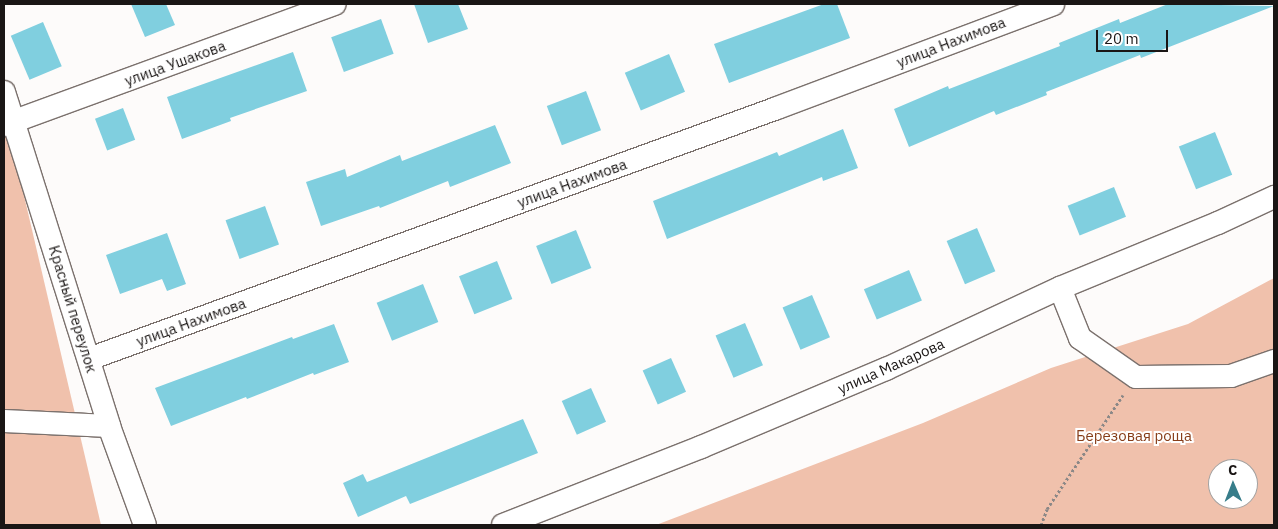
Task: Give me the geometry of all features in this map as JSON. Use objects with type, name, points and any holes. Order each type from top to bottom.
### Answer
[{"type":"street","name":"улица Ушакова","points":[[9,124],[335,4]]},
{"type":"street","name":"улица Нахимова","points":[[89,359],[768,112],[1053,4]]},
{"type":"street","name":"Красный переулок","points":[[4,92],[9,124],[89,359],[109,426],[145,525]]},
{"type":"street","name":"улица Макарова","points":[[503,525],[701,446],[886,369],[1060,288],[1218,223],[1274,197]]},
{"type":"street","points":[[1060,288],[1080,338],[1136,377],[1231,376],[1274,361]]},
{"type":"street","points":[[4,421],[109,426]]},
{"type":"path","points":[[1041,525],[1046,509],[1136,377]]},
{"type":"green space","points":[[4,130],[22,187],[101,525],[4,525]]},
{"type":"green space","name":"Березовая роща","points":[[1274,278],[1274,525],[656,525],[923,423],[1051,368],[1188,324]]},
{"type":"building","points":[[131,4],[166,4],[175,25],[145,37]]},
{"type":"building","points":[[414,4],[458,4],[468,29],[428,43]]},
{"type":"building","points":[[824,4],[837,4],[850,38],[729,83],[714,44]]},
{"type":"building","points":[[1168,4],[1274,6],[1141,58],[1140,55],[1046,92],[1047,95],[996,115],[994,111],[909,147],[894,109],[948,86],[949,89],[1060,46],[1059,43],[1119,19],[1120,23]]},
{"type":"building","points":[[381,19],[394,54],[344,72],[331,37]]},
{"type":"building","points":[[43,22],[62,66],[30,80],[11,36]]},
{"type":"building","points":[[293,52],[307,91],[230,118],[231,121],[182,139],[167,97]]},
{"type":"building","points":[[669,54],[685,92],[641,110],[625,73]]},
{"type":"building","points":[[586,91],[601,130],[562,145],[547,106]]},
{"type":"building","points":[[123,108],[135,140],[107,150],[95,119]]},
{"type":"building","points":[[495,125],[511,163],[450,187],[448,181],[380,208],[379,206],[321,226],[306,182],[345,169],[347,177],[400,155],[402,161]]},
{"type":"building","points":[[843,129],[858,168],[823,181],[822,177],[667,239],[653,201],[777,152],[779,156]]},
{"type":"building","points":[[1215,132],[1232,175],[1196,189],[1179,147]]},
{"type":"building","points":[[1114,187],[1126,217],[1080,235],[1068,206]]},
{"type":"building","points":[[265,206],[279,245],[240,259],[226,220]]},
{"type":"building","points":[[977,228],[995,271],[965,284],[947,241]]},
{"type":"building","points":[[576,230],[591,268],[551,284],[536,246]]},
{"type":"building","points":[[167,233],[186,284],[167,291],[162,279],[120,294],[106,255]]},
{"type":"building","points":[[497,261],[512,299],[474,314],[459,276]]},
{"type":"building","points":[[909,270],[922,300],[877,320],[864,289]]},
{"type":"building","points":[[423,284],[438,322],[392,341],[377,303]]},
{"type":"building","points":[[812,295],[830,337],[801,350],[783,308]]},
{"type":"building","points":[[745,323],[763,365],[734,378],[716,336]]},
{"type":"building","points":[[334,324],[349,362],[314,375],[313,373],[247,399],[246,397],[171,426],[155,388],[292,337],[293,339]]},
{"type":"building","points":[[671,358],[686,392],[658,404],[643,371]]},
{"type":"building","points":[[591,388],[606,422],[577,435],[562,401]]},
{"type":"building","points":[[523,419],[538,453],[410,504],[406,496],[358,517],[343,483],[363,474],[367,482]]}]
